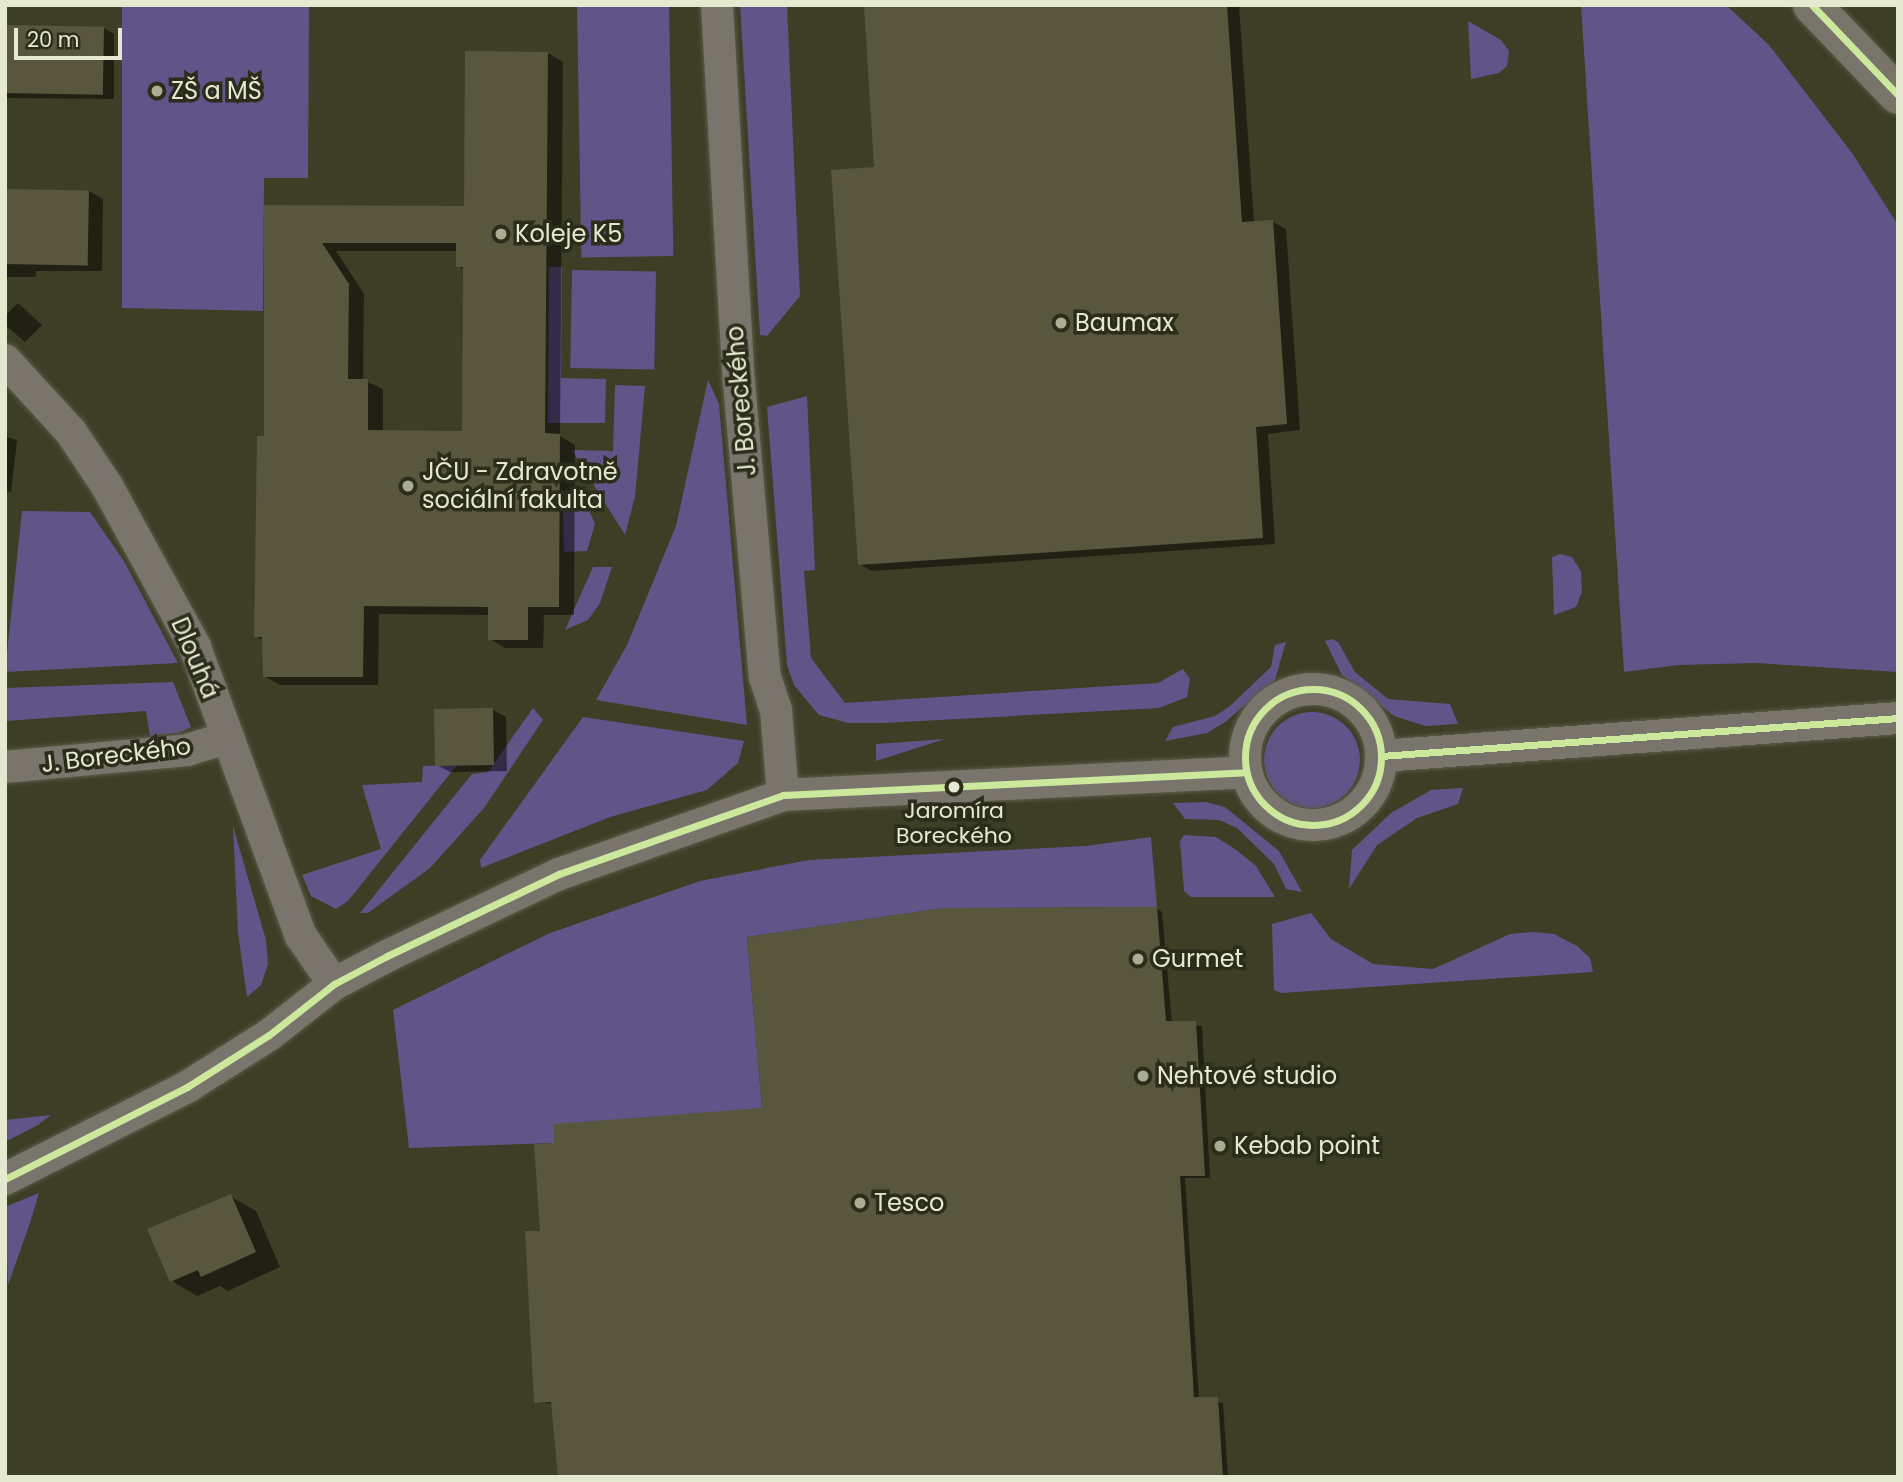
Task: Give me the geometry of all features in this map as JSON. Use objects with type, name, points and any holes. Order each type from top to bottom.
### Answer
[{"type":"main road","points":[[1812,5],[1898,95]]},
{"type":"street","name":"J. Boreckého","points":[[717,5],[739,382],[765,677],[776,710],[783,795]]},
{"type":"street","name":"Dlouhá","points":[[5,360],[71,432],[107,486],[195,647],[226,738],[301,936],[334,984]]},
{"type":"street","points":[[1294,691],[1334,692],[1353,702],[1373,726],[1381,756],[1369,796],[1335,821],[1315,825],[1291,822],[1271,811],[1255,793],[1246,772],[1244,751],[1259,714],[1294,691]]},
{"type":"street","points":[[1381,756],[1898,718]]},
{"type":"street","name":"J. Boreckého","points":[[5,768],[187,750],[226,738]]},
{"type":"street","points":[[5,1179],[187,1087],[269,1035],[334,984],[559,874],[783,795],[1246,772]]},
{"type":"shaded area","name":"ZŠ a MŠ","points":[[122,5],[309,5],[308,178],[264,178],[263,311],[122,308]]},
{"type":"shaded area","points":[[669,5],[673,256],[581,258],[577,7]]},
{"type":"shaded area","points":[[740,5],[787,5],[800,296],[767,336],[760,335]]},
{"type":"shaded area","points":[[1581,5],[1726,5],[1769,45],[1852,153],[1898,225],[1898,672],[1756,663],[1678,665],[1624,672]]},
{"type":"shaded area","points":[[1468,21],[1501,40],[1509,51],[1507,66],[1499,73],[1471,79]]},
{"type":"shaded area","points":[[549,267],[562,267],[561,378],[606,379],[605,423],[548,423]]},
{"type":"shaded area","points":[[572,270],[656,271],[654,369],[570,368]]},
{"type":"shaded area","points":[[708,380],[719,404],[747,725],[596,700],[627,645],[676,526]]},
{"type":"shaded area","points":[[615,385],[645,386],[635,497],[625,535],[572,450],[613,451]]},
{"type":"shaded area","points":[[807,396],[815,570],[804,571],[811,658],[845,703],[1158,683],[1183,669],[1190,679],[1187,697],[1159,708],[884,723],[848,723],[819,715],[794,685],[787,665],[767,407]]},
{"type":"shaded area","points":[[580,490],[595,524],[587,551],[564,552],[563,502],[573,503]]},
{"type":"shaded area","points":[[22,511],[90,512],[124,561],[178,663],[5,672]]},
{"type":"shaded area","points":[[1560,554],[1572,557],[1581,571],[1582,592],[1576,607],[1554,615],[1552,557]]},
{"type":"shaded area","points":[[593,567],[612,567],[600,603],[588,620],[565,630]]},
{"type":"shaded area","points":[[1332,639],[1338,642],[1355,672],[1388,699],[1450,704],[1458,724],[1425,726],[1394,716],[1342,675],[1325,641]]},
{"type":"shaded area","points":[[1286,642],[1275,680],[1225,722],[1207,733],[1165,741],[1173,727],[1215,716],[1230,706],[1271,667],[1275,645]]},
{"type":"shaded area","points":[[173,682],[191,727],[179,733],[150,736],[146,711],[5,721],[5,688]]},
{"type":"shaded area","points":[[533,708],[543,720],[484,808],[430,868],[368,913],[360,913],[472,774],[488,772]]},
{"type":"shaded area","points":[[1312,712],[1330,716],[1346,726],[1356,742],[1360,760],[1356,778],[1346,794],[1330,804],[1312,808],[1294,804],[1278,794],[1268,778],[1264,760],[1268,742],[1278,726],[1294,716]]},
{"type":"shaded area","points":[[583,717],[744,741],[738,763],[707,790],[610,817],[481,868],[480,860]]},
{"type":"shaded area","points":[[945,739],[876,761],[876,744]]},
{"type":"shaded area","points":[[457,765],[348,901],[336,909],[311,896],[302,875],[381,849],[362,785],[422,782],[423,766]]},
{"type":"shaded area","points":[[1463,788],[1458,804],[1417,818],[1377,845],[1349,889],[1352,850],[1391,813],[1431,790]]},
{"type":"shaded area","points":[[1206,802],[1225,807],[1279,851],[1302,892],[1286,889],[1274,864],[1237,828],[1219,820],[1185,819],[1173,803]]},
{"type":"shaded area","points":[[233,826],[266,940],[268,964],[261,985],[247,997],[238,933]]},
{"type":"shaded area","points":[[1184,835],[1216,837],[1235,849],[1256,866],[1275,897],[1191,897],[1184,891],[1180,841]]},
{"type":"shaded area","points":[[1151,837],[1157,907],[943,908],[747,937],[762,1108],[554,1143],[409,1148],[393,1010],[550,933],[700,881],[809,860],[1086,846]]},
{"type":"shaded area","points":[[1311,913],[1331,939],[1373,964],[1433,969],[1510,934],[1533,932],[1554,934],[1577,946],[1590,958],[1593,972],[1281,993],[1274,990],[1272,924]]},
{"type":"shaded area","points":[[51,1115],[38,1125],[5,1142],[5,1120]]},
{"type":"shaded area","points":[[39,1193],[30,1223],[8,1285],[5,1207]]},
{"type":"building","name":"Baumax","points":[[864,5],[1227,5],[1242,222],[1273,220],[1287,424],[1256,427],[1263,538],[858,565],[831,170],[874,167]]},
{"type":"building","points":[[5,25],[104,27],[103,95],[5,93]]},
{"type":"building","name":"JČU - Zdravotně sociální fakulta","points":[[465,51],[548,52],[545,433],[560,434],[559,607],[528,607],[528,640],[488,640],[488,607],[364,606],[363,677],[263,677],[262,637],[254,637],[257,436],[264,436],[264,205],[464,206]],"holes":[[[322,243],[456,243],[456,267],[463,267],[462,431],[368,430],[368,379],[348,379],[349,284]]]},
{"type":"building","points":[[5,189],[89,190],[88,265],[5,264]]},
{"type":"building","points":[[493,708],[494,765],[435,766],[434,709]]},
{"type":"building","name":"Tesco","points":[[1157,907],[1166,1021],[1196,1021],[1205,1176],[1180,1176],[1194,1397],[1218,1397],[1223,1477],[558,1477],[551,1402],[534,1403],[525,1231],[540,1231],[534,1144],[554,1143],[554,1124],[762,1108],[747,937],[943,908]]},
{"type":"building","points":[[231,1194],[256,1252],[201,1277],[198,1270],[170,1282],[147,1229]]},
{"type":"transit line","points":[[1812,5],[1898,95]]},
{"type":"transit line","points":[[1313,689],[1339,694],[1361,709],[1376,731],[1381,757],[1376,783],[1361,805],[1339,820],[1313,825],[1287,820],[1265,805],[1250,783],[1245,757],[1250,731],[1265,709],[1287,694],[1313,689]]},
{"type":"transit line","points":[[1381,756],[1898,718]]},
{"type":"transit line","points":[[5,1179],[187,1087],[269,1035],[334,984],[387,956],[559,874],[783,795],[1246,772]]},
{"type":"place","name":"ZŠ a MŠ","points":[[157,91]]},
{"type":"place","name":"Koleje K5","points":[[501,234]]},
{"type":"place","name":"Baumax","points":[[1061,323]]},
{"type":"place","name":"JČU - Zdravotně sociální fakulta","points":[[408,486]]},
{"type":"place","name":"Jaromíra Boreckého","points":[[954,787]]},
{"type":"place","name":"Gurmet","points":[[1138,959]]},
{"type":"place","name":"Nehtové studio","points":[[1143,1076]]},
{"type":"place","name":"Kebab point","points":[[1220,1146]]},
{"type":"place","name":"Tesco","points":[[860,1203]]}]
